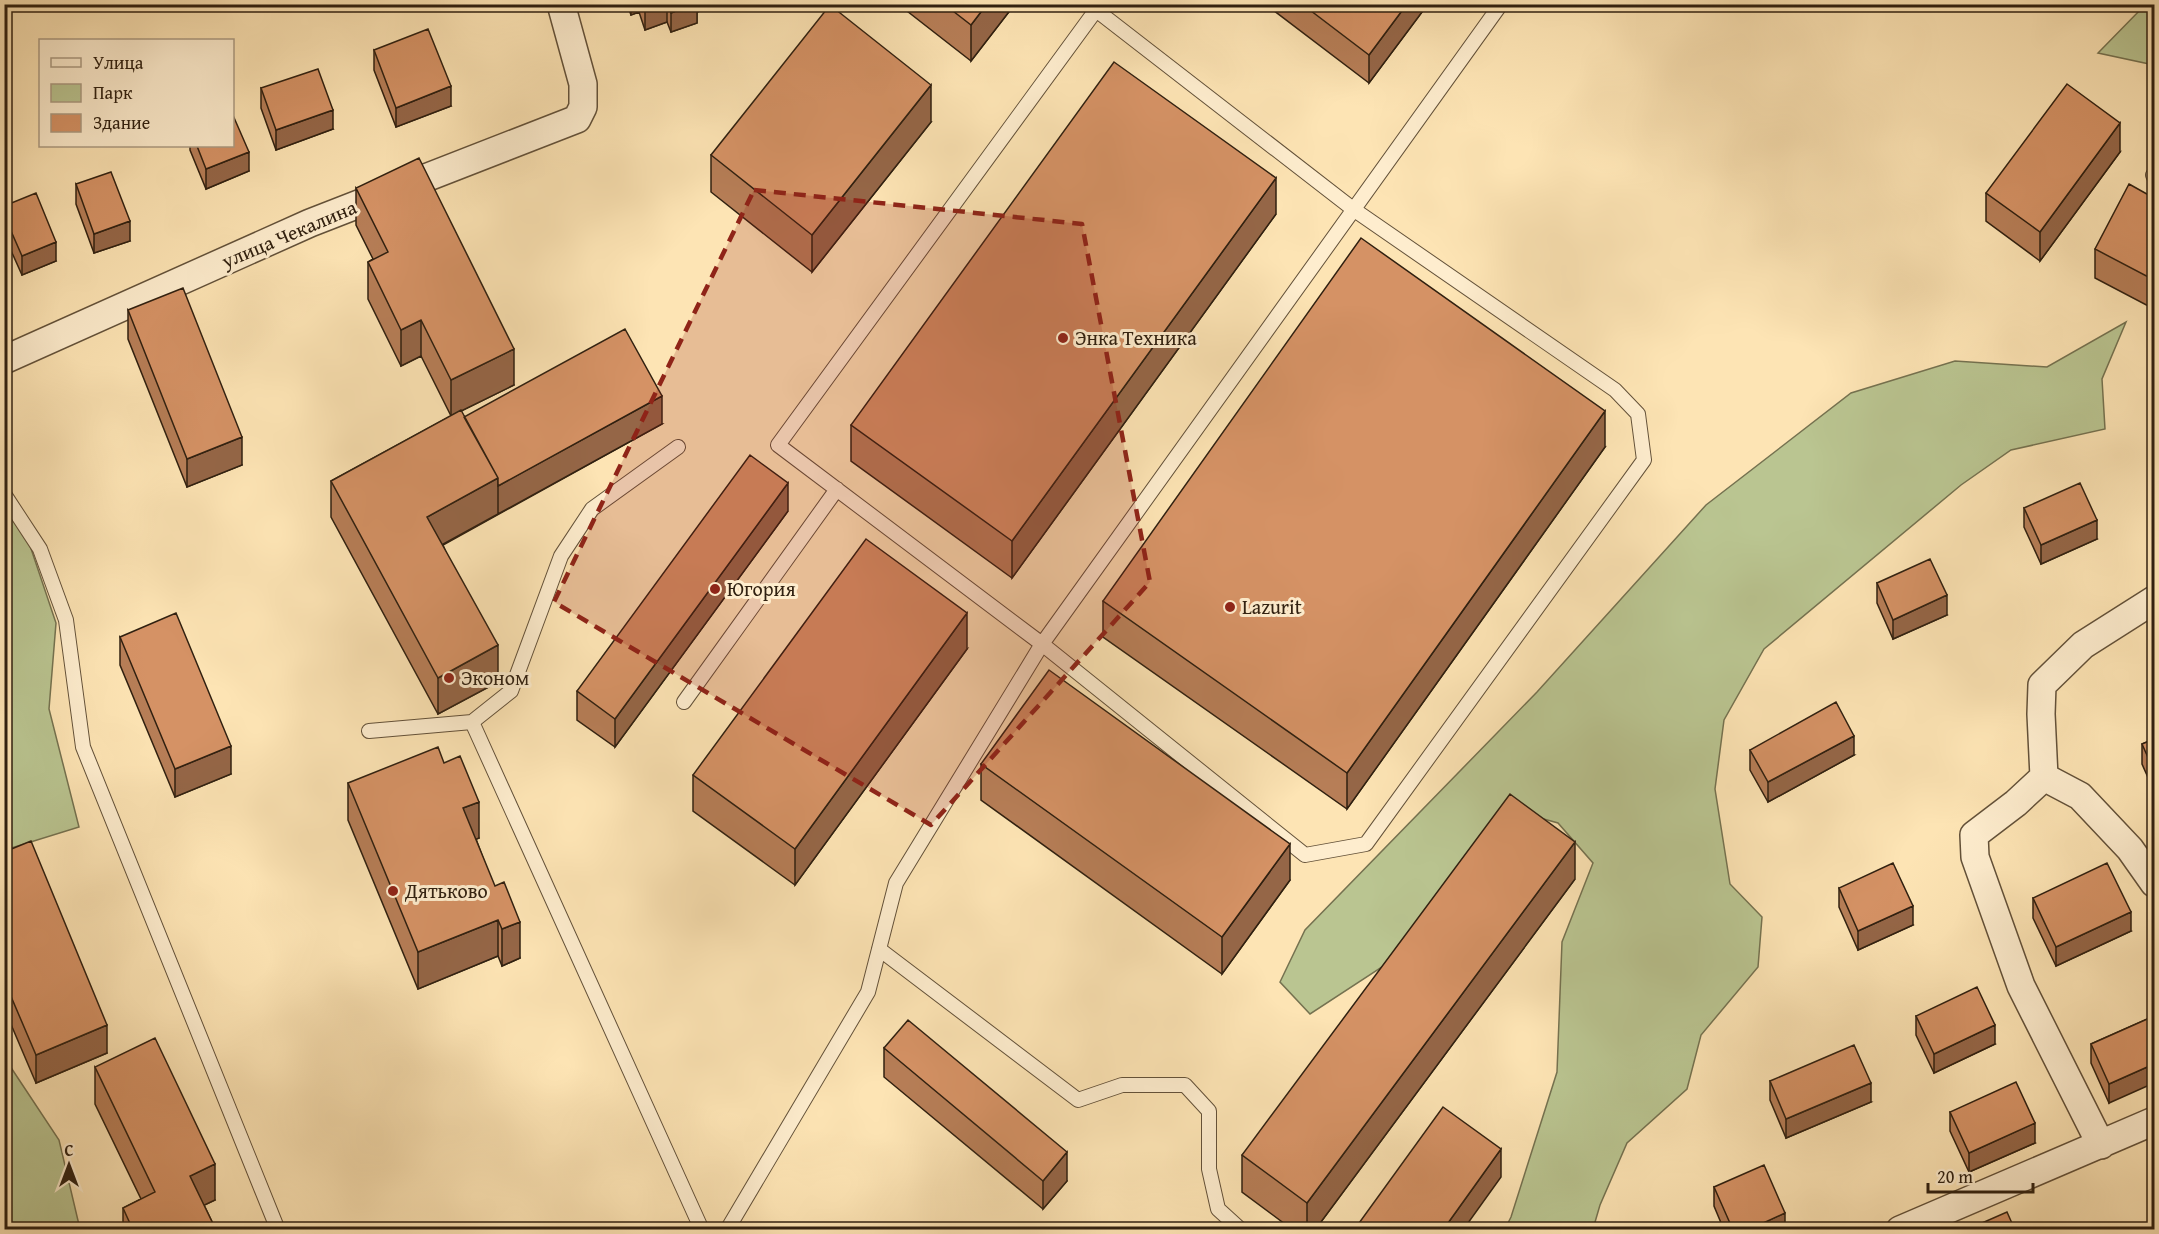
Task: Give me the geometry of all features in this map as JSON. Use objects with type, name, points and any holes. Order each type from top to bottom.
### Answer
[{"type":"street","name":"улица Чекалина","points":[[4,360],[310,223],[577,119],[583,107],[583,84],[561,4]]},
{"type":"street","points":[[2101,1145],[2021,986],[1976,857],[1974,835],[2016,803],[2044,777],[2042,685],[2083,645],[2154,600]]},
{"type":"street","points":[[2044,777],[2080,796],[2130,849],[2154,883]]},
{"type":"street","points":[[1900,1230],[2154,1121]]},
{"type":"lane","points":[[727,1230],[868,992],[896,883],[1042,644],[1501,4]]},
{"type":"lane","points":[[1097,7],[1353,209],[1616,390],[1638,414],[1644,460],[1366,844],[1305,855],[1042,644],[778,445],[1097,7]]},
{"type":"lane","points":[[369,731],[472,722],[511,691],[561,556],[592,508],[678,447]]},
{"type":"lane","points":[[684,702],[837,489]]},
{"type":"lane","points":[[4,494],[40,549],[66,620],[83,747],[278,1230]]},
{"type":"lane","points":[[472,722],[702,1230]]},
{"type":"lane","points":[[879,949],[1078,1100],[1122,1085],[1185,1085],[1209,1112],[1209,1169],[1218,1209],[1242,1230]]},
{"type":"highlighted area","points":[[754,190],[1082,224],[1150,582],[931,825],[554,602]]},
{"type":"green space","points":[[2144,6],[2154,6],[2154,65],[2098,53]]},
{"type":"green space","points":[[2126,322],[2102,379],[2105,429],[2011,450],[1961,485],[1764,649],[1724,720],[1715,789],[1730,884],[1762,917],[1758,967],[1701,1035],[1687,1089],[1627,1143],[1600,1205],[1593,1229],[1505,1229],[1511,1217],[1557,1072],[1562,942],[1593,863],[1558,823],[1522,813],[1382,967],[1310,1014],[1280,982],[1305,930],[1537,692],[1706,505],[1851,393],[1955,361],[2047,367]]},
{"type":"green space","points":[[4,484],[15,501],[56,623],[49,709],[79,827],[5,850]]},
{"type":"green space","points":[[4,1057],[59,1140],[80,1229],[5,1229]]},
{"type":"building","points":[[643,4],[663,4],[645,11]]},
{"type":"building","points":[[668,4],[694,4],[671,13]]},
{"type":"building","points":[[944,4],[987,4],[971,25]]},
{"type":"building","points":[[1302,4],[1407,4],[1369,55]]},
{"type":"building","points":[[830,5],[931,85],[812,235],[711,155]]},
{"type":"building","points":[[428,29],[451,86],[396,108],[374,50]]},
{"type":"building","name":"Энка Техника","points":[[1114,62],[1276,178],[1012,541],[851,425]]},
{"type":"building","points":[[318,69],[333,110],[276,130],[261,88]]},
{"type":"building","points":[[2067,84],[2120,123],[2040,232],[1986,193]]},
{"type":"building","points":[[234,118],[249,152],[206,169],[197,147],[234,147]]},
{"type":"building","points":[[419,158],[514,349],[451,380],[421,320],[401,330],[368,262],[388,252],[356,188]]},
{"type":"building","points":[[111,172],[130,221],[94,234],[76,184]]},
{"type":"building","points":[[2129,184],[2154,198],[2154,280],[2095,249]]},
{"type":"building","points":[[36,193],[56,242],[22,256],[4,215],[4,206]]},
{"type":"building","points":[[1361,238],[1605,411],[1347,773],[1103,601]]},
{"type":"building","points":[[183,288],[242,437],[187,459],[128,310]]},
{"type":"building","points":[[625,329],[662,396],[498,486],[498,478],[464,417]]},
{"type":"building","points":[[461,410],[498,478],[427,517],[498,645],[438,678],[331,481]]},
{"type":"building","points":[[750,455],[788,483],[615,719],[577,691]]},
{"type":"building","points":[[2080,483],[2097,520],[2041,545],[2024,508]]},
{"type":"building","points":[[866,539],[967,613],[795,849],[693,775]]},
{"type":"building","points":[[1930,559],[1947,595],[1893,620],[1877,583]]},
{"type":"building","points":[[176,613],[231,746],[175,769],[120,637]]},
{"type":"building","points":[[1049,670],[1290,844],[1222,937],[981,764]]},
{"type":"building","points":[[1836,702],[1854,736],[1768,782],[1750,750]]},
{"type":"building","points":[[2154,739],[2154,771],[2142,744]]},
{"type":"building","points":[[438,747],[444,763],[460,756],[479,802],[463,808],[495,886],[504,882],[520,922],[502,929],[498,920],[418,952],[348,783]]},
{"type":"building","points":[[1510,794],[1575,842],[1307,1203],[1242,1155]]},
{"type":"building","points":[[31,841],[107,1025],[36,1055],[4,980],[4,852]]},
{"type":"building","points":[[1893,863],[1913,906],[1858,931],[1839,888]]},
{"type":"building","points":[[2107,863],[2131,912],[2056,947],[2033,898]]},
{"type":"building","points":[[1977,987],[1995,1025],[1934,1054],[1916,1016]]},
{"type":"building","points":[[2154,1016],[2154,1064],[2109,1084],[2091,1044]]},
{"type":"building","points":[[908,1020],[1067,1152],[1043,1181],[884,1048]]},
{"type":"building","points":[[155,1038],[215,1164],[190,1176],[216,1230],[133,1230],[123,1208],[155,1192],[95,1067]]},
{"type":"building","points":[[1854,1045],[1871,1083],[1786,1119],[1770,1081]]},
{"type":"building","points":[[2016,1082],[2035,1123],[1969,1153],[1950,1112]]},
{"type":"building","points":[[1443,1107],[1501,1149],[1443,1230],[1354,1230]]},
{"type":"building","points":[[1764,1165],[1785,1213],[1748,1230],[1733,1230],[1714,1187]]},
{"type":"building","points":[[2007,1212],[2015,1230],[1966,1230]]},
{"type":"place","name":"Энка Техника","points":[[1063,338]]},
{"type":"place","name":"Югория","points":[[715,589]]},
{"type":"place","name":"Lazurit","points":[[1230,607]]},
{"type":"place","name":"Эконом","points":[[449,678]]},
{"type":"place","name":"Дятьково","points":[[393,891]]}]
